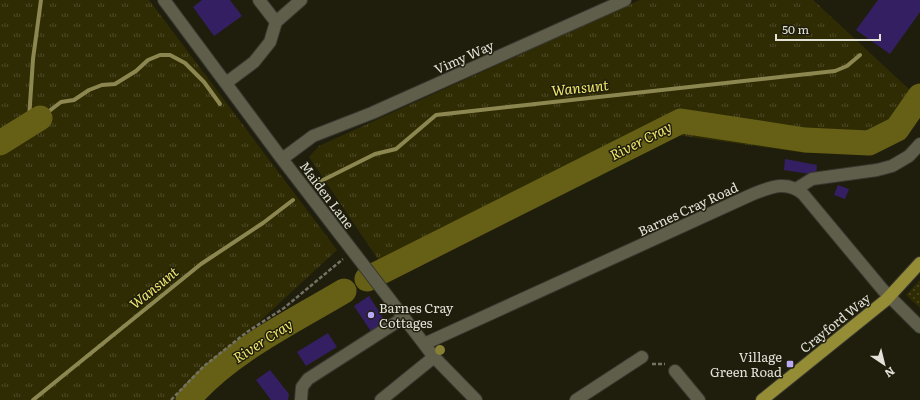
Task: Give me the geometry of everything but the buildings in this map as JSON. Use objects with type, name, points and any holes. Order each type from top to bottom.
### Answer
[{"type":"main road","name":"Crayford Way","points":[[762,400],[890,296],[920,263]]},
{"type":"street","name":"Maiden Lane","points":[[164,0],[403,318],[434,357],[476,400]]},
{"type":"street","points":[[259,0],[276,22]]},
{"type":"street","points":[[226,84],[254,62],[270,42],[276,22],[302,0]]},
{"type":"street","name":"Vimy Way","points":[[282,159],[313,136],[372,113],[625,0]]},
{"type":"street","points":[[920,144],[909,156],[892,166],[877,170],[812,179],[796,189],[890,296],[920,327]]},
{"type":"street","name":"Barnes Cray Road","points":[[424,344],[754,194],[776,186],[785,186],[796,189]]},
{"type":"street","points":[[301,400],[302,387],[305,382],[322,368],[403,318]]},
{"type":"street","points":[[381,400],[434,357]]},
{"type":"street","points":[[576,400],[642,357]]},
{"type":"street","points":[[675,371],[699,400]]},
{"type":"path","points":[[171,400],[204,366],[247,332],[284,308],[343,259],[346,259]]},
{"type":"path","points":[[642,357],[653,364],[666,364],[675,371]]},
{"type":"green space","points":[[0,0],[149,0],[337,250],[174,400],[0,400]]},
{"type":"green space","points":[[640,0],[813,0],[912,92],[903,131],[870,151],[806,153],[663,133],[392,280],[309,157],[319,146]]},
{"type":"green space","points":[[920,280],[920,308],[906,295]]},
{"type":"waterway","points":[[25,126],[29,119],[33,59],[41,0]]},
{"type":"waterway","points":[[40,118],[61,102],[74,100],[89,90],[102,85],[115,84],[136,71],[148,60],[160,55],[170,55],[185,63],[204,82],[220,104]]},
{"type":"waterway","name":"Wansunt","points":[[317,183],[375,154],[396,149],[436,115],[835,71],[847,66],[860,55]]},
{"type":"waterway","name":"River Cray","points":[[367,279],[681,121],[805,140],[869,143],[897,129],[920,96]]},
{"type":"waterway","points":[[0,143],[40,118]]},
{"type":"waterway","name":"Wansunt","points":[[33,400],[201,264],[263,223],[293,200]]},
{"type":"waterway","name":"River Cray","points":[[188,400],[204,383],[241,353],[344,291]]},
{"type":"place","name":"Barnes Cray Cottages","points":[[371,315]]},
{"type":"place","name":"Village Green Road","points":[[790,364]]}]
